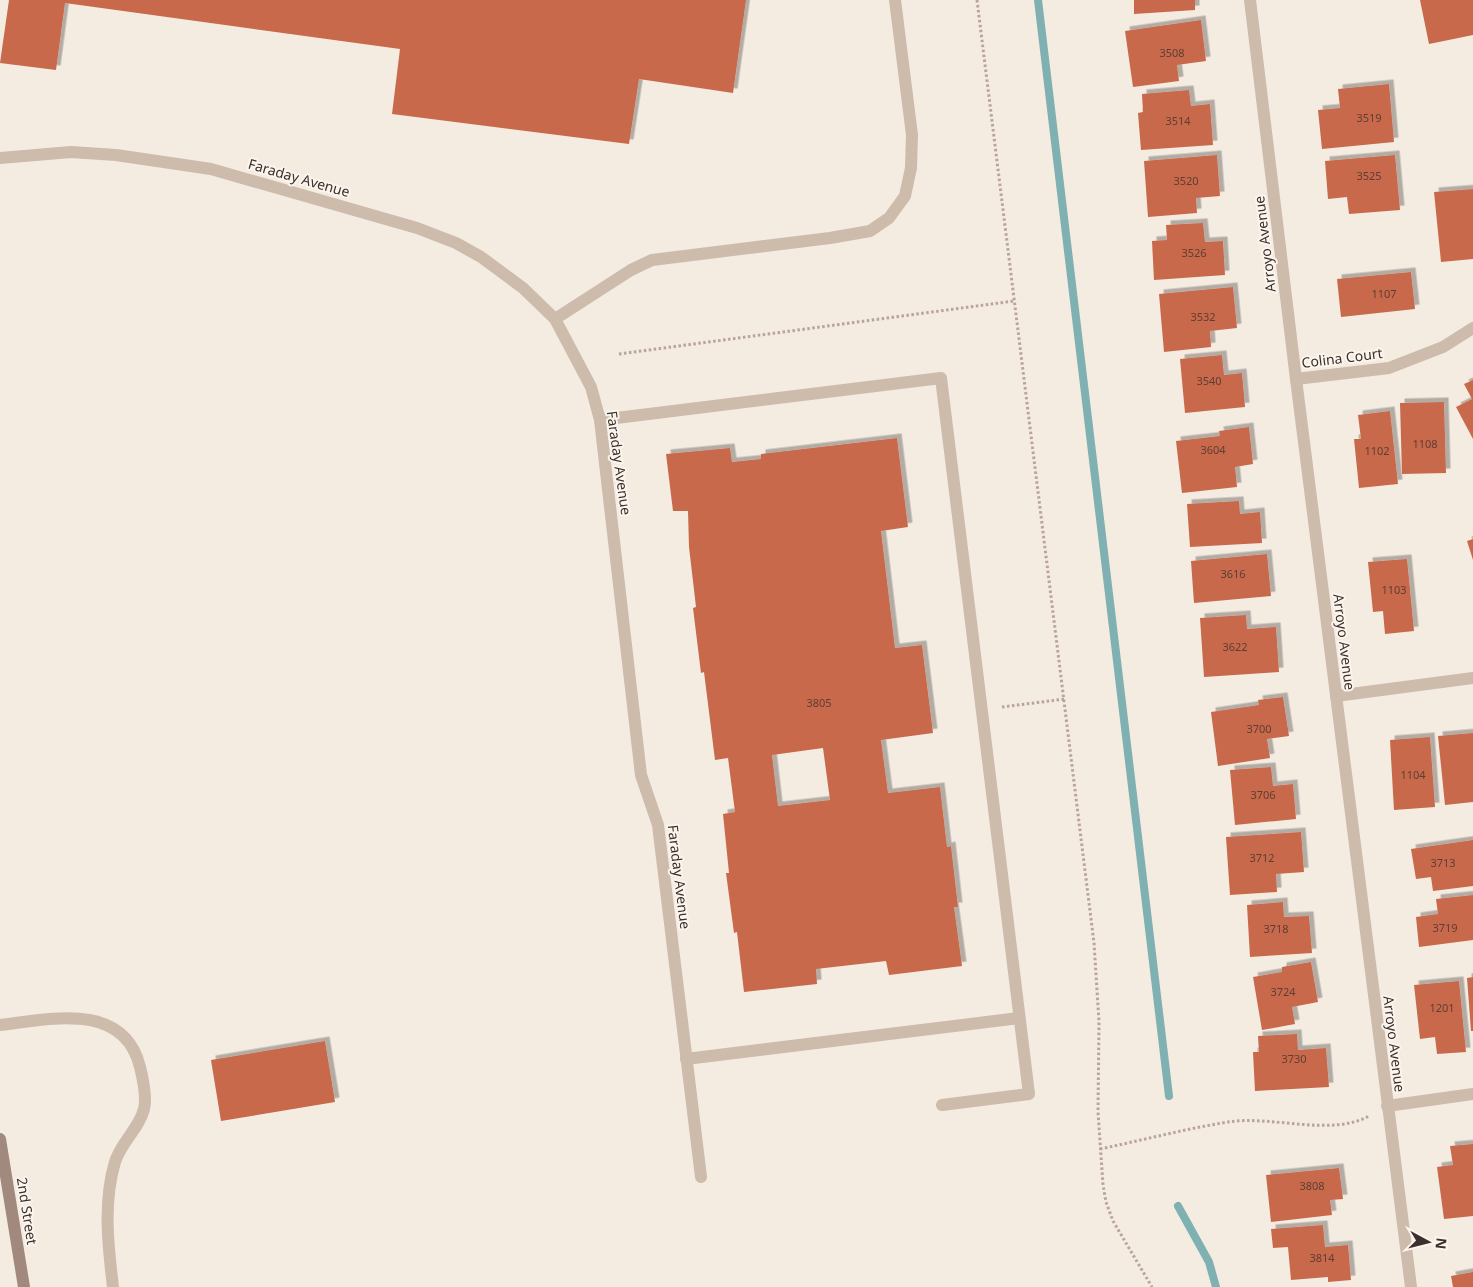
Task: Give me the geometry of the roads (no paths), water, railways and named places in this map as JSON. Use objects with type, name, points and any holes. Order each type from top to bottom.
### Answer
[{"type":"street","points":[[555,318],[631,270],[652,260],[870,231],[889,218],[905,196],[911,168],[912,135],[895,0]]},
{"type":"street","name":"Arroyo Avenue","points":[[1250,0],[1411,1287]]},
{"type":"street","name":"Faraday Avenue","points":[[0,158],[71,152],[116,155],[211,169],[418,228],[456,243],[481,257],[523,288],[555,318],[591,387],[600,420],[641,775],[658,825],[700,1177]]},
{"type":"street","name":"Colina Court","points":[[1296,379],[1389,368],[1443,347],[1473,328]]},
{"type":"street","points":[[600,420],[942,378],[980,710],[1028,1094],[942,1104]]},
{"type":"street","points":[[1336,696],[1473,678]]},
{"type":"street","points":[[0,1024],[56,1018],[79,1018],[103,1022],[131,1045],[138,1057],[143,1078],[144,1107],[136,1130],[122,1146],[115,1161],[109,1191],[108,1239],[113,1287]]},
{"type":"street","points":[[686,1059],[1019,1018]]},
{"type":"street","points":[[1387,1106],[1473,1094]]},
{"type":"street","name":"2nd Street","points":[[0,1139],[24,1287]]},
{"type":"waterway","points":[[1038,0],[1169,1096]]},
{"type":"waterway","points":[[1178,1206],[1209,1262],[1216,1287]]}]
